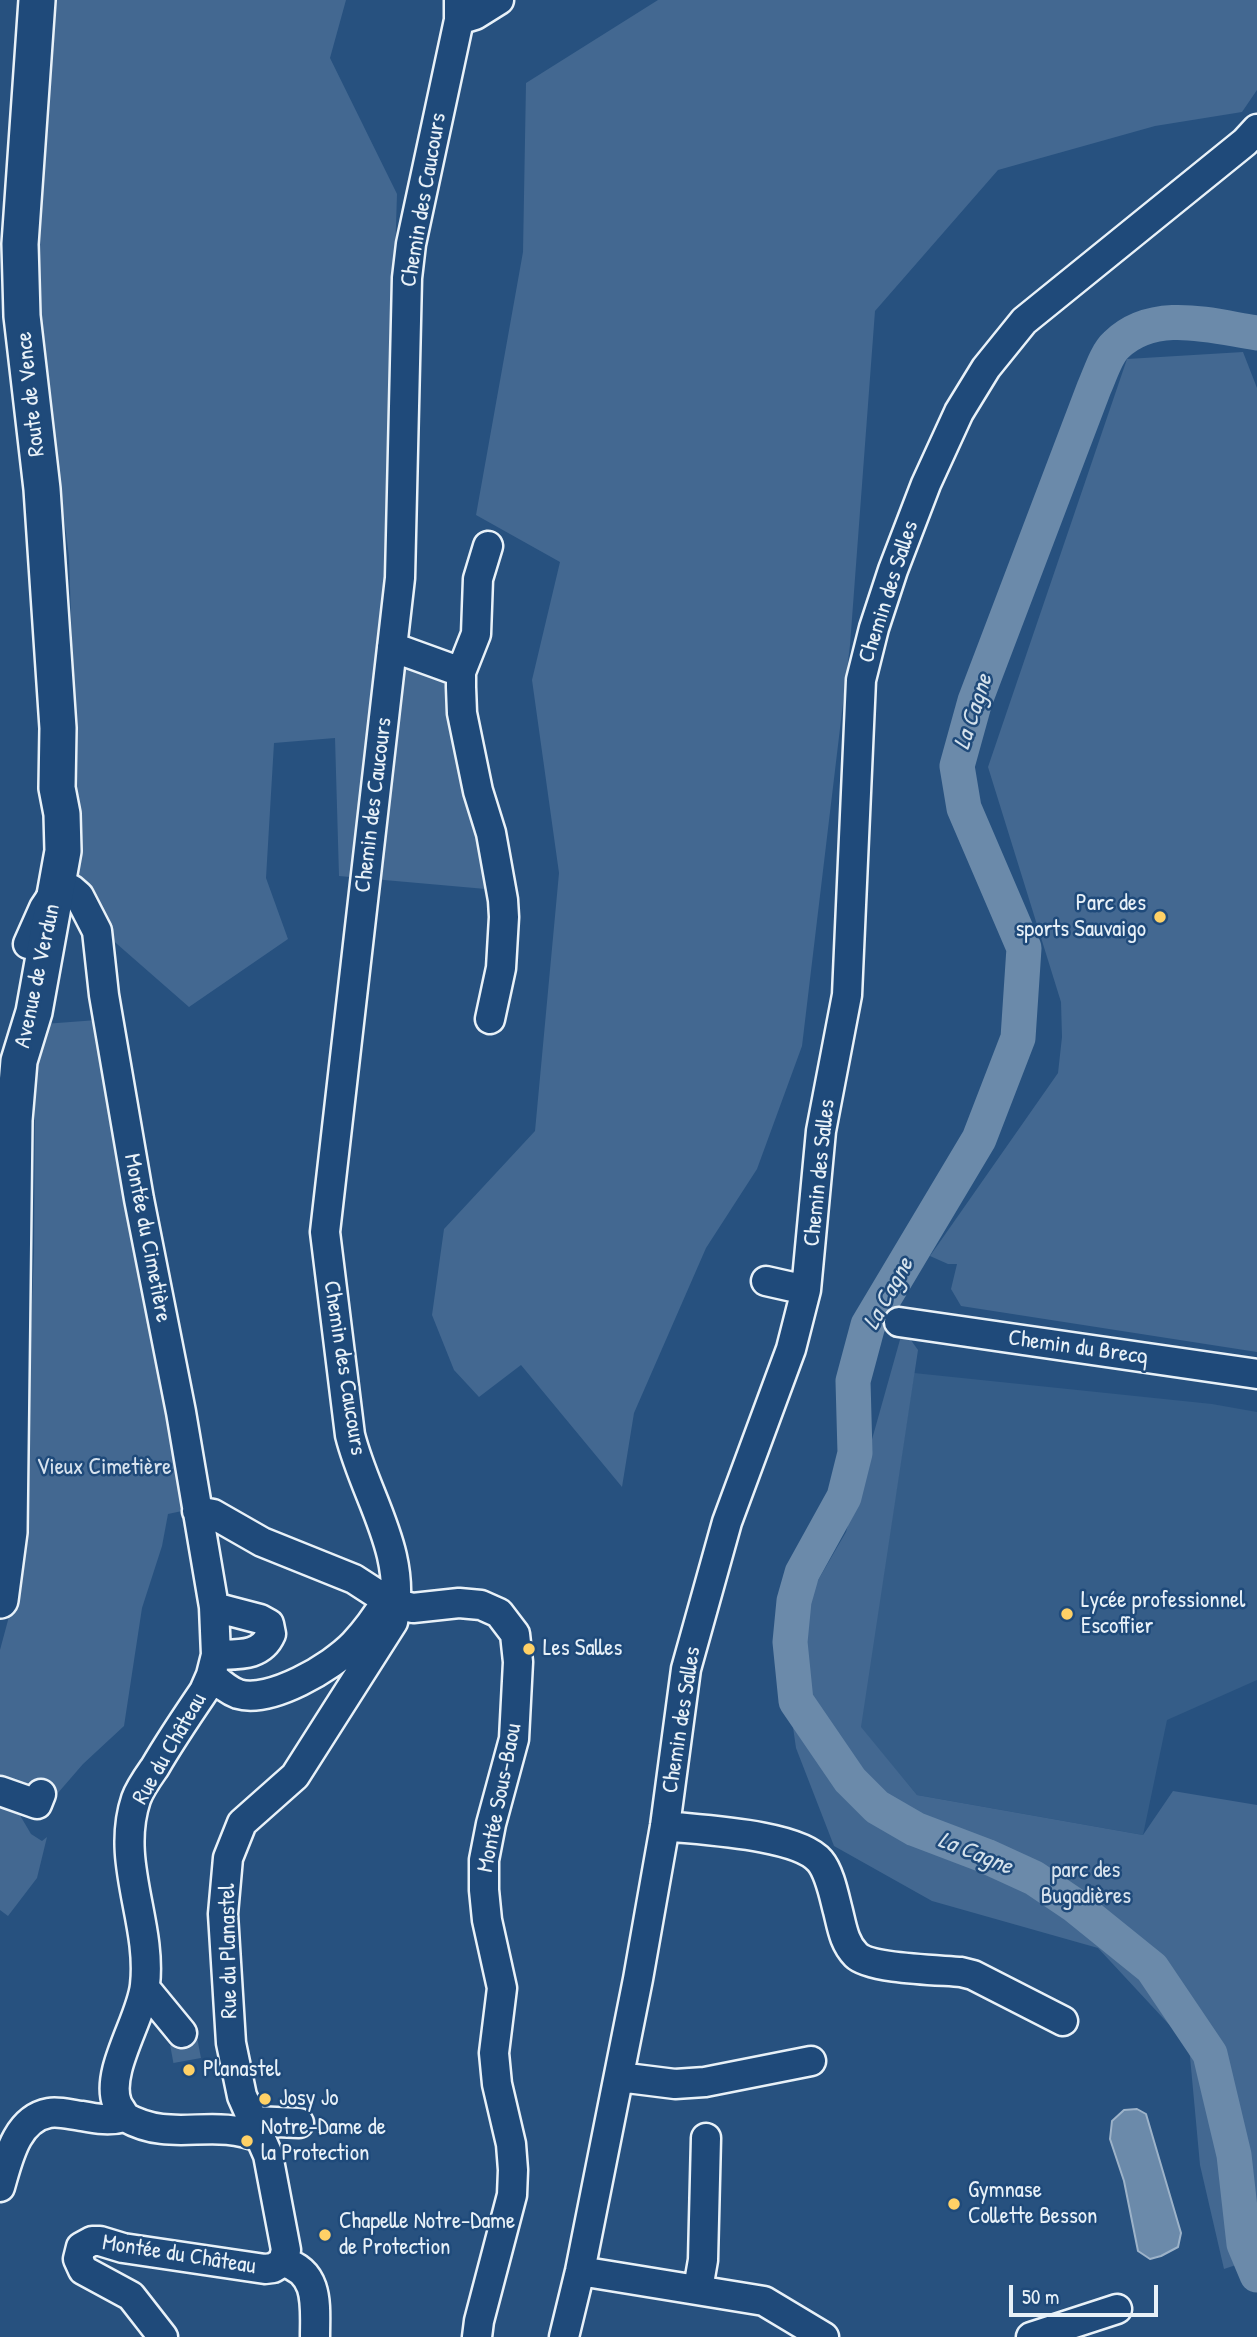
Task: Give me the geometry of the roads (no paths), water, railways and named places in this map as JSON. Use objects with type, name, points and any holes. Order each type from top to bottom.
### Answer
[{"type":"main road","name":"Route de Vence","points":[[19,1061],[19,1014],[28,944],[55,809],[58,728],[46,545],[11,314],[20,244],[37,0]]},
{"type":"main road","name":"Avenue de Verdun","points":[[0,1600],[9,1532],[14,1120],[19,1061],[34,1012],[63,851],[55,809]]},
{"type":"street","points":[[459,10],[475,15],[499,0]]},
{"type":"street","name":"Chemin des Caucours","points":[[391,1603],[398,1594],[389,1538],[349,1435],[325,1232],[400,578],[407,278],[411,244],[459,10]]},
{"type":"street","name":"Chemin des Salles","points":[[564,2337],[619,2077],[665,1826],[686,1669],[727,1522],[791,1349],[806,1290],[821,1131],[848,995],[861,680],[874,628],[897,557],[926,484],[959,412],[986,368],[1024,321],[1245,142],[1257,129]]},
{"type":"street","points":[[488,546],[478,579],[476,634],[461,672],[462,713],[478,790],[491,833],[505,918],[500,968],[490,1019]]},
{"type":"street","points":[[392,647],[461,672]]},
{"type":"street","name":"Route de Vence","points":[[28,944],[44,908],[54,897]]},
{"type":"street","name":"Montée du Cimetière","points":[[54,897],[62,911],[90,940],[101,965],[139,1199],[181,1412],[214,1607],[214,1665]]},
{"type":"street","points":[[766,1281],[806,1290]]},
{"type":"street","name":"Chemin du Brecq","points":[[899,1322],[1257,1374]]},
{"type":"street","points":[[197,1511],[213,1514],[262,1542],[354,1578],[391,1603]]},
{"type":"street","name":"Rue du Château","points":[[214,1665],[226,1689],[240,1695],[258,1696],[293,1685],[327,1666],[352,1646],[391,1603]]},
{"type":"street","name":"Rue du Planastel","points":[[283,2262],[286,2250],[268,2155],[252,2118],[231,2043],[223,1914],[228,1858],[242,1824],[295,1776],[393,1622],[391,1603]]},
{"type":"street","name":"Montée Sous-Baou","points":[[391,1603],[413,1608],[459,1603],[481,1605],[505,1618],[517,1646],[514,1739],[484,1860],[487,1920],[502,1988],[494,2053],[497,2084],[511,2144],[512,2195],[477,2337]]},
{"type":"street","points":[[214,1607],[260,1619],[269,1624],[271,1634],[267,1643],[253,1653],[214,1665]]},
{"type":"street","name":"Rue du Château","points":[[125,2117],[117,2102],[115,2089],[120,2062],[145,1988],[145,1952],[129,1860],[131,1818],[137,1797],[204,1691],[214,1665]]},
{"type":"street","points":[[0,1791],[37,1804],[41,1794]]},
{"type":"street","points":[[665,1826],[776,1840],[808,1852],[820,1861],[833,1892],[846,1942],[858,1957],[879,1965],[973,1975],[1063,2021]]},
{"type":"street","points":[[145,1988],[182,2033]]},
{"type":"street","points":[[619,2077],[675,2084],[705,2082],[811,2060]]},
{"type":"street","points":[[0,2187],[10,2152],[19,2134],[37,2117],[53,2112],[114,2120],[125,2117],[140,2125],[162,2130],[221,2128],[241,2131],[252,2118],[299,2123]]},
{"type":"street","points":[[698,2289],[703,2260],[706,2138]]},
{"type":"street","name":"Montée du Château","points":[[163,2337],[131,2296],[83,2270],[78,2253],[86,2243],[100,2241],[123,2248],[254,2268],[273,2268],[283,2262]]},
{"type":"street","points":[[283,2262],[294,2265],[309,2278],[316,2300],[315,2337]]},
{"type":"street","points":[[580,2271],[764,2301],[824,2337]]},
{"type":"street","points":[[1031,2337],[1117,2309]]},
{"type":"waterway","name":"La Cagne","points":[[1257,333],[1184,322],[1165,323],[1131,334],[1112,349],[1094,388],[975,701],[957,766],[964,808],[1024,948],[1018,1038],[979,1139],[868,1325],[853,1381],[855,1453],[844,1497],[802,1573],[794,1601],[790,1642],[796,1701],[850,1780],[877,1807],[915,1829],[1034,1878],[1074,1905],[1152,1968],[1210,2054],[1234,2155],[1244,2244],[1257,2275]]},
{"type":"tunnel","points":[[182,2033],[189,2070]]},
{"type":"place","name":"Parc des sports Sauvaigo","points":[[1160,917]]},
{"type":"place","name":"Lycée professionnel Escoffier","points":[[1067,1614]]},
{"type":"place","name":"Les Salles","points":[[529,1649]]},
{"type":"place","name":"Planastel","points":[[189,2070]]},
{"type":"place","name":"Josy Jo","points":[[265,2099]]},
{"type":"place","name":"Notre-Dame de la Protection","points":[[247,2141]]},
{"type":"place","name":"Gymnase Collette Besson","points":[[954,2204]]},
{"type":"place","name":"Chapelle Notre-Dame de Protection","points":[[325,2235]]},
{"type":"park label","name":"Vieux Cimetière","points":[[104,1468]]},
{"type":"park label","name":"parc des Bugadières","points":[[1086,1884]]}]
